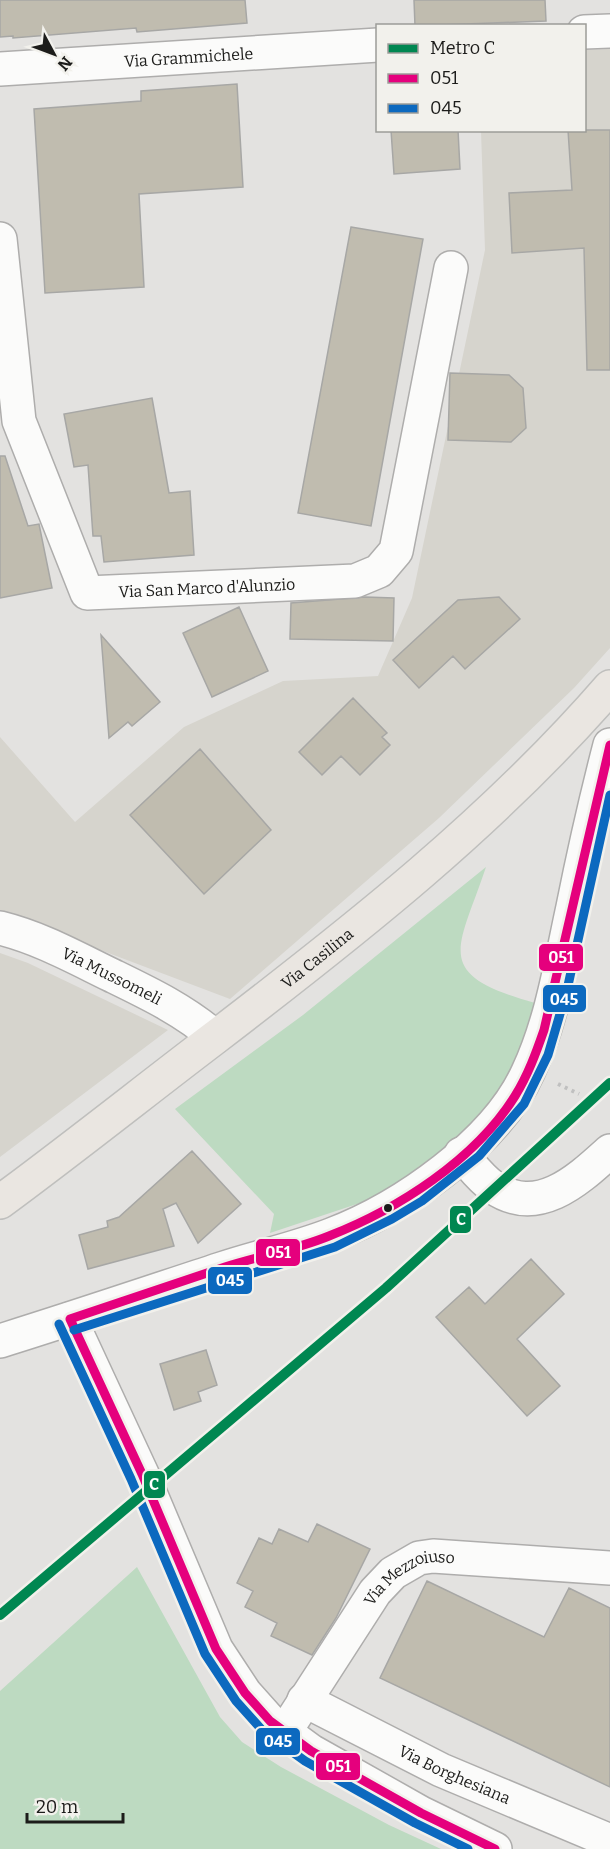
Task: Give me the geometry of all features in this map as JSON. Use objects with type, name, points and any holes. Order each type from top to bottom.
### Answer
[{"type":"main road","name":"Via Casilina","points":[[0,1202],[315,961],[424,872],[516,787],[610,687]]},
{"type":"street","points":[[586,32],[610,31]]},
{"type":"street","name":"Via Grammichele","points":[[0,69],[376,45]]},
{"type":"street","name":"Via San Marco d'Alunzio","points":[[0,239],[19,421],[87,594],[356,581],[379,571],[396,551],[451,268]]},
{"type":"street","points":[[0,1341],[228,1266],[311,1243],[349,1228],[388,1208],[461,1154],[505,1109],[524,1080],[538,1048],[554,991],[588,829],[610,745]]},
{"type":"street","name":"Via Mussomeli","points":[[0,928],[34,937],[166,1002],[215,1037]]},
{"type":"street","points":[[461,1154],[494,1187],[521,1198],[537,1198],[551,1196],[570,1185],[610,1151]]},
{"type":"street","points":[[70,1319],[142,1474],[216,1649],[245,1693],[284,1733],[310,1751],[421,1813],[495,1849]]},
{"type":"street","name":"Via Mezzoiuso","points":[[284,1733],[383,1581],[419,1558],[460,1556],[610,1568]]},
{"type":"street","name":"Via Borghesiana","points":[[304,1700],[441,1770],[610,1840]]},
{"type":"street","points":[[421,1813],[441,1770]]},
{"type":"shaded area","points":[[610,49],[610,648],[574,688],[439,818],[230,999],[0,912],[0,737],[75,822],[184,727],[283,681],[378,676],[412,598],[485,250],[481,132],[586,132],[586,50]]},
{"type":"shaded area","points":[[0,953],[28,963],[168,1030],[0,1157]]},
{"type":"green space","points":[[486,867],[467,920],[462,939],[461,956],[466,969],[480,981],[502,992],[535,1003],[526,1046],[477,1126],[384,1195],[270,1233],[274,1214],[175,1109],[303,1015]]},
{"type":"green space","points":[[137,1567],[220,1717],[242,1742],[281,1767],[389,1825],[441,1849],[0,1849],[0,1691]]},
{"type":"building","points":[[0,0],[245,0],[247,23],[137,32],[136,28],[13,38],[13,36],[0,37]]},
{"type":"building","points":[[414,0],[545,0],[546,21],[415,24]]},
{"type":"building","points":[[237,84],[243,187],[139,194],[144,287],[45,293],[34,109],[141,101],[141,91]]},
{"type":"building","points":[[610,130],[610,370],[587,370],[584,248],[512,253],[509,193],[572,190],[568,132]]},
{"type":"building","points":[[391,132],[458,132],[460,169],[394,174]]},
{"type":"building","points":[[351,227],[423,239],[371,526],[298,513]]},
{"type":"building","points":[[450,373],[509,375],[523,388],[526,428],[511,442],[448,440]]},
{"type":"building","points":[[152,398],[169,493],[190,491],[194,555],[104,562],[101,536],[93,536],[88,465],[74,467],[64,414]]},
{"type":"building","points":[[0,456],[5,456],[28,526],[39,524],[52,588],[0,598]]},
{"type":"building","points":[[365,597],[394,598],[393,641],[290,639],[291,603]]},
{"type":"building","points":[[499,597],[520,619],[465,669],[453,656],[419,688],[393,660],[458,600]]},
{"type":"building","points":[[239,607],[268,671],[212,697],[183,633]]},
{"type":"building","points":[[101,635],[160,702],[132,726],[128,722],[109,738]]},
{"type":"building","points":[[353,698],[387,733],[382,737],[390,745],[360,775],[341,756],[322,775],[299,752]]},
{"type":"building","points":[[200,749],[271,830],[204,894],[130,815]]},
{"type":"building","points":[[192,1151],[241,1204],[198,1243],[176,1203],[163,1209],[174,1246],[88,1269],[79,1235],[108,1227],[107,1221],[119,1217]]},
{"type":"building","points":[[531,1259],[564,1294],[517,1339],[560,1386],[527,1416],[436,1317],[469,1287],[485,1304]]},
{"type":"building","points":[[206,1350],[217,1385],[198,1392],[201,1401],[174,1410],[160,1364]]},
{"type":"building","points":[[317,1524],[370,1549],[336,1618],[312,1655],[271,1636],[277,1623],[245,1607],[253,1591],[237,1583],[259,1538],[272,1544],[279,1529],[308,1542]]},
{"type":"building","points":[[427,1581],[544,1637],[569,1588],[610,1608],[610,1787],[380,1678]]},
{"type":"metro line","name":"C","points":[[0,1615],[386,1288],[610,1083]]},
{"type":"transit line","name":"051","points":[[70,1319],[225,1267],[303,1245],[355,1225],[408,1197],[433,1180],[479,1141],[515,1096],[528,1072],[544,1030],[610,745]]},
{"type":"transit line","name":"045","points":[[74,1330],[335,1247],[392,1219],[422,1201],[479,1156],[524,1104],[548,1055],[567,990],[610,795]]},
{"type":"transit line","name":"051","points":[[70,1319],[142,1474],[216,1649],[245,1693],[270,1721],[311,1751],[421,1813],[495,1849]]},
{"type":"transit line","name":"045","points":[[59,1324],[131,1479],[205,1654],[236,1701],[262,1730],[305,1761],[415,1823],[468,1849]]}]
